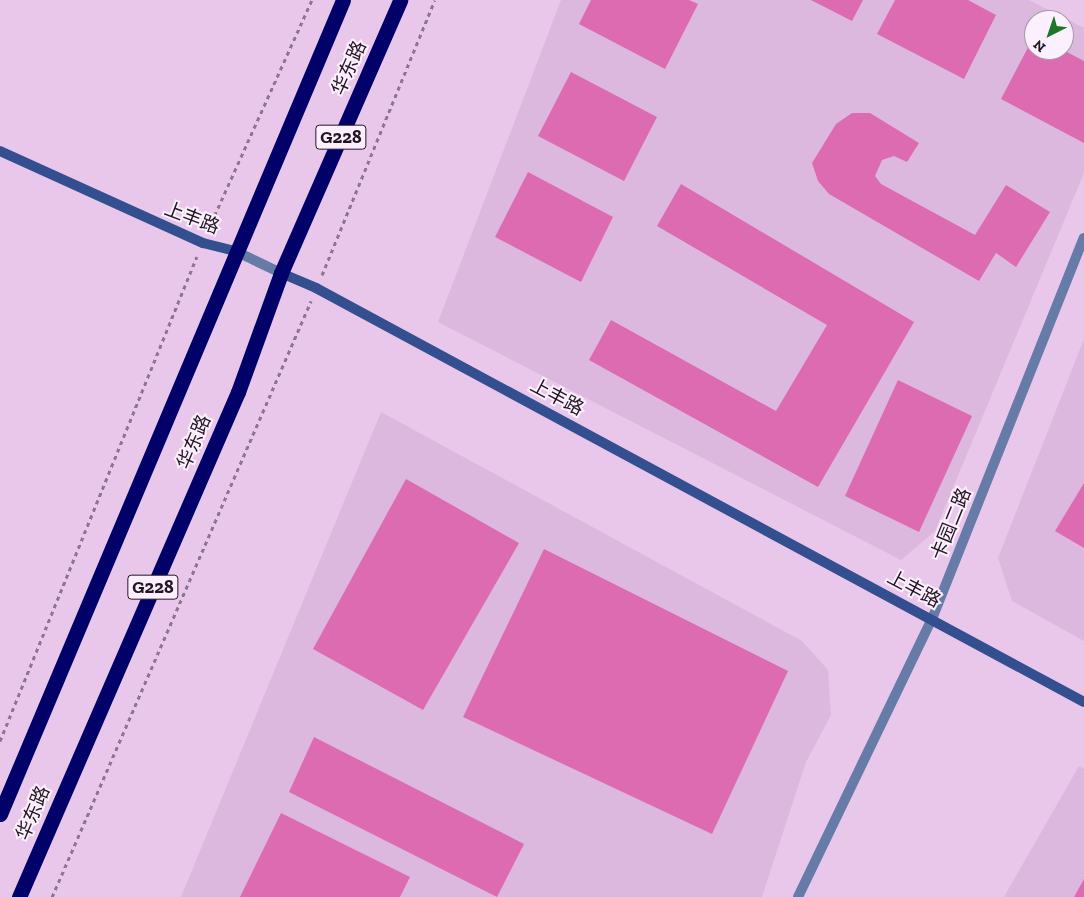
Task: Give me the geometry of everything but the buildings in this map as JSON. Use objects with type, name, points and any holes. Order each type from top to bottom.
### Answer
[{"type":"highway","name":"华东路","points":[[0,814],[235,251],[343,0]]},
{"type":"highway","name":"华东路","points":[[19,897],[238,392],[281,273],[400,0]]},
{"type":"street","name":"上丰路","points":[[0,151],[203,243],[235,251],[316,288],[1084,702]]},
{"type":"street","name":"卡园二路","points":[[798,897],[932,619],[1084,238]]},
{"type":"path","points":[[0,741],[203,243],[312,0]]},
{"type":"path","points":[[52,897],[316,288],[435,0]]},
{"type":"shaded area","points":[[561,0],[1029,0],[1049,10],[1024,10],[1024,60],[1074,60],[1074,23],[1084,28],[1084,173],[935,531],[901,560],[438,322]]},
{"type":"shaded area","points":[[1084,339],[1084,641],[1012,601],[998,558]]},
{"type":"shaded area","points":[[381,412],[802,641],[828,670],[831,715],[806,762],[762,897],[181,897]]},
{"type":"shaded area","points":[[1079,766],[1084,769],[1084,897],[1004,897]]}]
